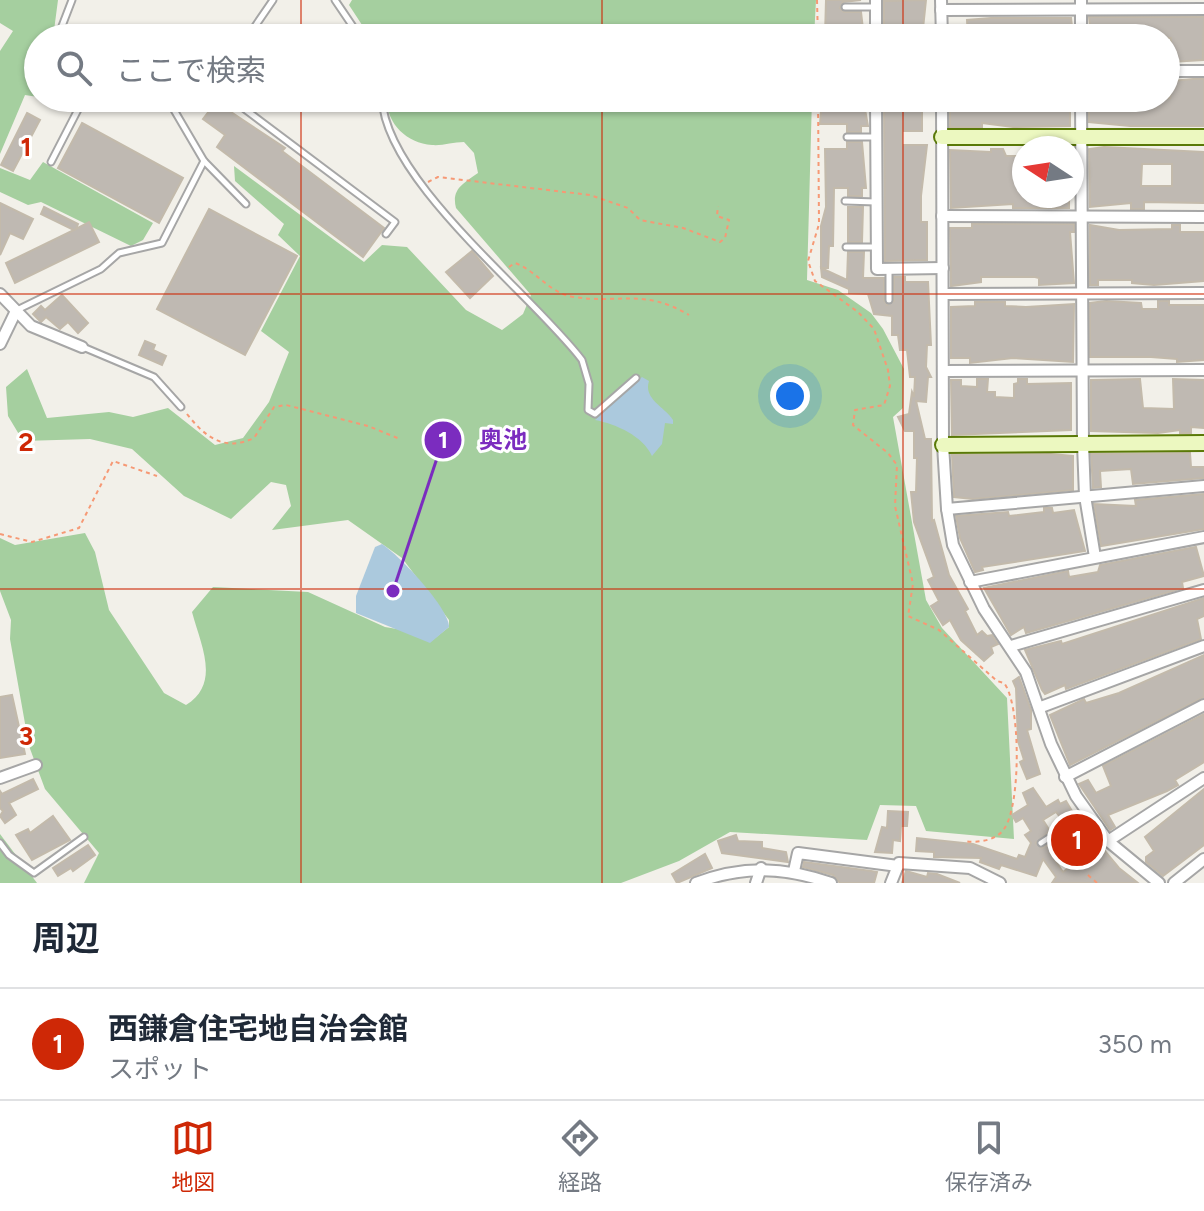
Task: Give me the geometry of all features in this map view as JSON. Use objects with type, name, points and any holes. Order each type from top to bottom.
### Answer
[{"type":"street","points":[[941,5],[1204,9]]},
{"type":"street","points":[[1180,71],[1204,71]]},
{"type":"street","points":[[876,112],[877,269],[943,268]]},
{"type":"street","points":[[942,112],[943,445],[953,545],[970,582],[1011,646],[1041,707],[1065,777],[1108,841],[1159,883]]},
{"type":"street","points":[[1081,112],[1082,136]]},
{"type":"street","points":[[942,137],[1012,138]]},
{"type":"street","points":[[1084,138],[1204,137]]},
{"type":"street","points":[[1082,208],[1083,444],[1085,496],[1095,557]]},
{"type":"street","points":[[942,216],[1204,217]]},
{"type":"street","points":[[943,294],[1204,293]]},
{"type":"street","points":[[0,294],[31,326],[82,347]]},
{"type":"street","points":[[0,344],[16,311]]},
{"type":"street","points":[[943,371],[1204,370]]},
{"type":"street","points":[[943,445],[1204,443]]},
{"type":"street","points":[[947,509],[1204,486]]},
{"type":"street","points":[[970,582],[1204,537]]},
{"type":"street","points":[[1011,646],[1204,590]]},
{"type":"street","points":[[1041,707],[1204,646]]},
{"type":"street","points":[[1065,777],[1204,705]]},
{"type":"street","points":[[0,778],[36,765]]},
{"type":"street","points":[[1108,841],[1204,778]]},
{"type":"street","points":[[794,871],[798,853],[898,866]]},
{"type":"street","points":[[1174,883],[1204,859]]},
{"type":"street","points":[[891,883],[899,863],[970,868],[1000,883]]},
{"type":"street","points":[[756,883],[761,868]]},
{"type":"street","points":[[696,883],[739,870],[761,868],[794,871],[825,882]]},
{"type":"lane","points":[[63,24],[72,0]]},
{"type":"lane","points":[[257,24],[273,0]]},
{"type":"lane","points":[[335,0],[351,24]]},
{"type":"lane","points":[[845,7],[876,4]]},
{"type":"lane","points":[[51,162],[77,112]]},
{"type":"lane","points":[[175,112],[204,161],[246,204]]},
{"type":"lane","points":[[249,112],[395,222],[386,234]]},
{"type":"lane","points":[[384,112],[385,123],[423,184],[498,273],[582,360],[589,384],[586,405],[591,413],[595,414],[636,378]]},
{"type":"lane","points":[[847,137],[877,137]]},
{"type":"lane","points":[[16,311],[101,269],[119,253],[162,243],[204,161]]},
{"type":"lane","points":[[845,201],[877,202]]},
{"type":"lane","points":[[846,247],[877,247]]},
{"type":"lane","points":[[889,269],[889,300]]},
{"type":"lane","points":[[82,347],[154,377],[181,407]]},
{"type":"lane","points":[[1041,843],[1088,812]]},
{"type":"lane","points":[[0,843],[9,855],[34,873],[84,837]]},
{"type":"path","points":[[817,0],[818,24]]},
{"type":"path","points":[[818,112],[819,224],[808,261],[815,281],[858,312],[874,329],[887,364],[890,386],[884,405],[855,410],[853,425],[888,453],[899,471],[895,506],[913,584],[908,616],[939,630],[997,681],[1004,683],[1013,702],[1016,791],[1007,825],[996,837],[977,843],[964,841]]},
{"type":"path","points":[[423,184],[438,177],[590,195],[628,208],[640,220],[683,228],[720,242],[725,238],[729,220],[717,216],[718,206]]},
{"type":"path","points":[[498,273],[515,263],[561,294],[574,298],[642,297],[689,315]]},
{"type":"path","points":[[181,407],[207,438],[227,445],[254,438],[274,407],[286,405],[368,426],[400,439]]},
{"type":"path","points":[[0,534],[32,542],[79,528],[113,461],[157,476]]},
{"type":"path","points":[[1088,875],[1097,883]]},
{"type":"green space","points":[[0,0],[58,0],[55,24],[24,24],[24,97],[0,154],[0,51],[13,31],[0,23]]},
{"type":"green space","points":[[352,0],[816,0],[815,24],[361,24],[349,5]]},
{"type":"green space","points":[[389,112],[812,112],[807,280],[838,290],[871,313],[904,369],[903,408],[893,417],[926,600],[942,628],[1007,698],[1014,839],[926,831],[916,806],[880,805],[867,840],[730,832],[679,861],[621,883],[84,883],[99,853],[45,789],[29,746],[10,639],[11,620],[0,591],[0,538],[15,545],[85,533],[95,552],[109,610],[164,693],[186,705],[197,696],[206,675],[206,663],[192,612],[213,587],[308,592],[385,627],[403,630],[430,642],[449,627],[449,620],[402,558],[348,520],[272,530],[291,506],[286,485],[271,482],[231,519],[184,496],[132,449],[90,439],[23,441],[8,416],[6,387],[27,369],[47,418],[109,412],[133,417],[168,408],[215,445],[243,438],[269,402],[289,352],[261,331],[300,256],[278,235],[284,224],[235,181],[234,166],[364,262],[382,245],[407,247],[466,310],[502,330],[523,314],[531,295],[456,208],[457,191],[478,173],[474,153],[464,142],[432,145],[414,140],[399,130]]},
{"type":"green space","points":[[43,162],[153,223],[143,240],[131,246],[41,202],[28,205],[0,192],[0,168],[30,180]]},
{"type":"green space","points":[[0,834],[37,883],[0,883]]},
{"type":"water","points":[[642,377],[649,381],[652,398],[673,420],[673,424],[665,423],[662,444],[652,456],[642,442],[628,432],[595,420]]},
{"type":"water","points":[[382,544],[422,582],[447,618],[449,627],[430,643],[356,613],[356,596],[375,547]]},
{"type":"building","points":[[826,0],[861,0],[843,2],[840,8],[844,12],[861,12],[862,24],[825,24]]},
{"type":"building","points":[[926,0],[923,24],[884,24],[884,1]]},
{"type":"building","points":[[1089,17],[1204,17],[1203,60],[1180,61],[1180,24],[1090,24]]},
{"type":"building","points":[[1071,18],[1072,24],[967,24],[967,20]]},
{"type":"building","points":[[1204,79],[1204,126],[1130,126],[1089,122],[1089,112],[1180,112],[1180,80]]},
{"type":"building","points":[[208,112],[231,112],[285,148],[282,151],[384,228],[363,257],[217,147],[225,135],[203,119]]},
{"type":"building","points":[[821,112],[866,112],[868,126],[861,126],[861,132],[847,132],[847,124],[820,124]]},
{"type":"building","points":[[884,112],[922,112],[922,131],[902,131],[902,145],[927,145],[921,222],[927,222],[927,260],[885,261]]},
{"type":"building","points":[[950,112],[1070,112],[1070,126],[1013,127],[982,123],[982,127],[950,127]]},
{"type":"building","points":[[27,113],[40,120],[13,171],[1,165]]},
{"type":"building","points":[[82,123],[183,178],[159,223],[58,168]]},
{"type":"building","points":[[847,142],[862,142],[866,188],[862,188],[862,196],[848,196],[848,188],[834,188],[833,246],[829,246],[828,268],[821,268],[821,226],[826,207],[825,149],[847,149]]},
{"type":"building","points":[[991,149],[1003,149],[1006,156],[1012,156],[1012,204],[951,208],[950,150],[991,152]]},
{"type":"building","points":[[1089,149],[1204,152],[1204,203],[1144,202],[1144,209],[1131,209],[1131,203],[1090,207]],"holes":[[[1142,164],[1172,164],[1172,186],[1141,186]]]},
{"type":"building","points":[[0,203],[33,219],[23,239],[10,233],[0,255]]},
{"type":"building","points":[[44,207],[78,224],[76,229],[89,222],[99,242],[15,283],[6,263],[74,230],[41,214]]},
{"type":"building","points":[[848,207],[863,207],[862,242],[848,242]]},
{"type":"building","points":[[209,209],[297,256],[245,355],[157,309]]},
{"type":"building","points":[[972,224],[1074,224],[1074,232],[1070,232],[1074,283],[1039,285],[1039,278],[1035,277],[981,277],[981,282],[951,286],[950,228],[972,228]]},
{"type":"building","points":[[1090,225],[1119,230],[1172,229],[1172,225],[1180,225],[1180,232],[1204,232],[1204,281],[1154,285],[1132,283],[1132,280],[1098,280],[1098,285],[1090,285]]},
{"type":"building","points":[[472,251],[493,276],[470,298],[446,272]]},
{"type":"building","points":[[848,252],[864,252],[863,278],[884,278],[884,300],[887,305],[894,301],[894,277],[905,277],[905,282],[928,282],[931,345],[927,345],[926,367],[931,377],[928,377],[926,402],[916,401],[925,439],[931,439],[932,521],[949,575],[968,609],[965,611],[977,635],[982,631],[987,636],[992,635],[998,644],[991,647],[993,653],[984,661],[961,640],[950,620],[943,625],[931,606],[939,601],[928,580],[934,577],[914,522],[911,492],[916,492],[914,431],[905,431],[898,417],[909,414],[915,377],[910,377],[907,350],[900,350],[898,335],[892,335],[892,316],[874,314],[868,294],[849,293],[849,289],[822,277],[821,268],[847,280]]},
{"type":"building","points":[[62,295],[88,323],[78,333],[68,322],[60,329],[46,317],[41,322],[33,314],[41,306],[45,310]]},
{"type":"building","points":[[1158,301],[1169,301],[1169,305],[1204,305],[1204,360],[1177,362],[1177,359],[1151,357],[1090,357],[1090,303],[1141,303],[1142,309],[1158,309]]},
{"type":"building","points":[[975,302],[1005,302],[1005,306],[1026,307],[1074,304],[1073,362],[1013,358],[970,363],[970,358],[951,358],[951,307],[975,306]]},
{"type":"building","points":[[145,341],[155,345],[153,350],[166,356],[162,365],[139,355]]},
{"type":"building","points":[[977,379],[988,379],[987,392],[995,392],[995,397],[1014,398],[1014,384],[1018,383],[1018,379],[1027,379],[1027,384],[1071,383],[1071,430],[952,435],[951,380],[961,380],[961,386],[977,387]]},
{"type":"building","points":[[1140,379],[1143,408],[1174,409],[1173,379],[1204,380],[1204,428],[1191,427],[1191,433],[1180,433],[1180,430],[1158,433],[1091,431],[1091,380]]},
{"type":"building","points":[[1190,453],[1191,467],[1204,467],[1204,478],[1133,484],[1131,469],[1100,471],[1101,487],[1093,488],[1091,454]]},
{"type":"building","points":[[952,455],[1073,456],[1073,490],[973,499],[954,497]]},
{"type":"building","points":[[1204,494],[1204,529],[1101,546],[1094,504],[1136,506],[1135,500]]},
{"type":"building","points":[[1044,508],[1052,508],[1053,513],[1074,510],[1085,551],[982,567],[983,570],[975,572],[960,538],[956,516],[1008,512],[1009,516],[1044,512]]},
{"type":"building","points":[[1196,547],[1204,576],[1182,582],[1183,588],[1026,633],[1024,627],[1011,635],[984,588],[1068,571],[1069,577],[1098,572],[1100,565]]},
{"type":"building","points":[[1204,598],[1204,616],[1197,619],[1201,639],[1066,689],[1065,685],[1045,694],[1025,650],[1061,641],[1062,644]]},
{"type":"building","points":[[1204,655],[1204,697],[1070,765],[1050,715],[1084,699],[1086,703],[1119,693]]},
{"type":"building","points":[[1019,677],[1031,710],[1031,729],[1027,730],[1040,774],[1027,779],[1020,762],[1024,760],[1018,741],[1016,688],[1013,681]]},
{"type":"building","points":[[12,695],[25,754],[0,758],[0,697]]},
{"type":"building","points":[[1204,714],[1204,762],[1175,780],[1178,785],[1108,815],[1115,827],[1110,830],[1079,784],[1088,780],[1096,793],[1111,786],[1103,766]]},
{"type":"building","points":[[33,779],[38,789],[9,803],[16,815],[5,823],[0,816],[3,811],[0,808],[0,791],[2,794]]},
{"type":"building","points":[[1033,788],[1046,807],[1058,800],[1060,804],[1066,801],[1072,811],[1072,816],[1064,822],[1056,812],[1043,820],[1050,831],[1036,843],[1042,848],[1055,840],[1059,847],[1050,853],[1063,872],[1077,861],[1061,837],[1077,826],[1096,848],[1100,845],[1119,868],[1138,883],[1052,883],[1056,877],[1043,859],[1036,876],[1001,865],[999,869],[980,862],[981,858],[934,857],[934,852],[916,851],[917,838],[973,844],[1017,859],[1019,855],[1025,857],[1031,843],[1025,835],[1031,831],[1023,818],[1016,822],[1012,815],[1028,805],[1023,793]]},
{"type":"building","points":[[1204,789],[1204,845],[1163,876],[1146,862],[1146,857],[1154,851],[1145,837]]},
{"type":"building","points":[[888,811],[908,812],[907,826],[901,826],[900,841],[893,840],[892,853],[875,852],[882,827],[887,828]]},
{"type":"building","points":[[53,816],[70,840],[32,860],[16,835],[28,829],[30,833]]},
{"type":"building","points":[[736,835],[738,841],[762,842],[762,848],[786,852],[788,862],[722,853],[718,841]]},
{"type":"building","points":[[88,845],[95,855],[73,871],[71,868],[58,876],[53,868]]},
{"type":"building","points":[[705,854],[712,868],[677,883],[672,874]]},
{"type":"building","points":[[804,862],[877,872],[874,883],[840,883],[833,875],[803,867]]},
{"type":"building","points":[[906,871],[927,877],[928,873],[937,874],[960,883],[902,883]]},
{"type":"place","name":"奥池","points":[[393,591]]},
{"type":"place","name":"西鎌倉住宅地自治会館","points":[[1077,840]]}]
